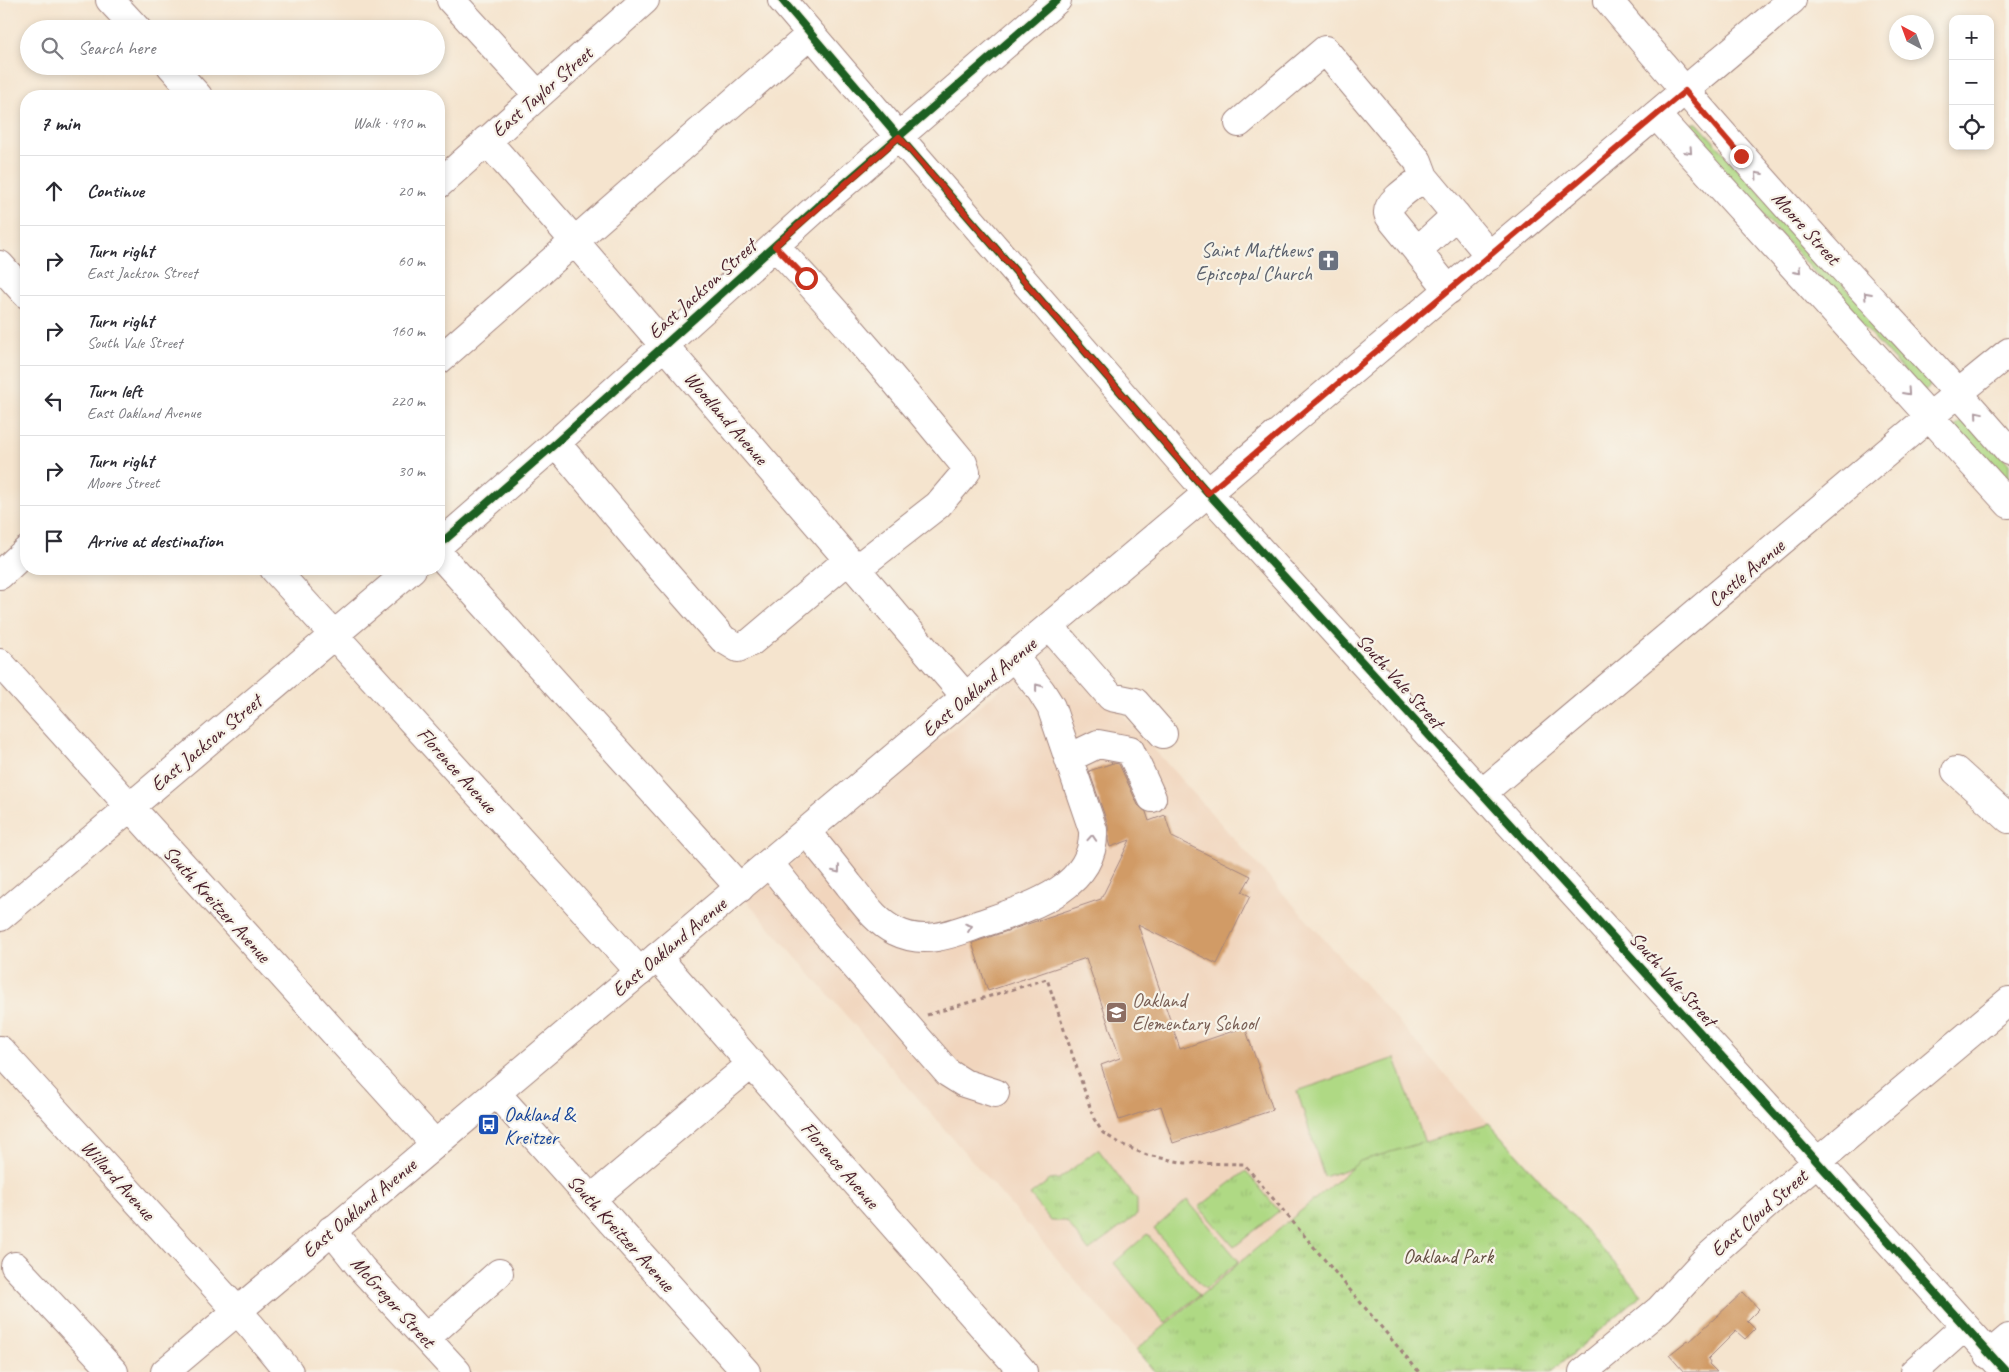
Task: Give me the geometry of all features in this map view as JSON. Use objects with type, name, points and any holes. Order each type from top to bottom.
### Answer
[{"type":"street","points":[[110,0],[129,20]]},
{"type":"street","points":[[451,0],[538,95]]},
{"type":"street","name":"East Taylor Street","points":[[445,178],[646,0]]},
{"type":"street","name":"East Jackson Street","points":[[445,540],[775,246],[1057,0]]},
{"type":"street","name":"Moore Street","points":[[1608,0],[1741,156],[1912,344],[1959,392],[2009,451]]},
{"type":"street","name":"East Oakland Avenue","points":[[164,1372],[1792,0]]},
{"type":"street","name":"South Vale Street","points":[[795,4],[811,34],[1208,493],[1482,793],[1964,1327],[2001,1355]]},
{"type":"street","points":[[445,355],[811,34]]},
{"type":"street","points":[[1239,123],[1325,50],[1418,161],[1424,177],[1490,256]]},
{"type":"street","points":[[179,75],[193,90]]},
{"type":"street","name":"Moore Street","points":[[1656,115],[2009,504]]},
{"type":"street","name":"Woodland Avenue","points":[[486,140],[966,697]]},
{"type":"street","points":[[1424,177],[1389,206],[1388,212],[1392,220],[1449,290]]},
{"type":"street","points":[[1417,251],[1456,215]]},
{"type":"street","points":[[556,442],[723,639],[738,648],[751,642],[852,564],[938,505],[966,472],[963,463],[806,278],[775,246]]},
{"type":"street","points":[[0,265],[20,287]]},
{"type":"street","name":"Castle Avenue","points":[[1482,793],[2009,352]]},
{"type":"street","points":[[0,575],[20,557]]},
{"type":"street","points":[[445,561],[740,888]]},
{"type":"street","name":"Florence Avenue","points":[[279,575],[333,636],[648,965],[752,1064],[1023,1372]]},
{"type":"street","name":"East Jackson Street","points":[[0,917],[405,575]]},
{"type":"street","points":[[1050,627],[1111,697],[1135,702],[1162,734]]},
{"type":"street","points":[[806,832],[880,922],[910,937],[932,939],[1026,908],[1051,897],[1072,880],[1092,848],[1094,841],[1093,830],[1051,707],[1042,691],[1014,657]]},
{"type":"street","name":"South Kreitzer Avenue","points":[[0,663],[435,1144]]},
{"type":"street","points":[[1069,758],[1098,744],[1130,750],[1152,798]]},
{"type":"street","points":[[1956,771],[2009,819]]},
{"type":"street","points":[[769,863],[813,918],[948,1073],[964,1083],[995,1093]]},
{"type":"street","name":"East Cloud Street","points":[[1583,1372],[1660,1309],[1708,1257],[1773,1199],[2009,1001]]},
{"type":"street","name":"Willard Avenue","points":[[0,1050],[289,1372]]},
{"type":"street","points":[[591,1199],[752,1064]]},
{"type":"street","name":"South Kreitzer Avenue","points":[[496,1093],[746,1372]]},
{"type":"street","name":"McGregor Street","points":[[331,1230],[362,1269],[457,1372]]},
{"type":"street","points":[[15,1266],[114,1372]]},
{"type":"street","points":[[426,1338],[499,1273]]},
{"type":"street","points":[[1914,1372],[1964,1327]]},
{"type":"path","points":[[904,1023],[1047,979],[1094,1118],[1103,1133],[1123,1145],[1147,1155],[1185,1163],[1244,1164],[1419,1372]]},
{"type":"shaded area","name":"Oakland Elementary School","points":[[1057,641],[1642,1294],[1551,1372],[1155,1372],[747,901]]},
{"type":"green space","points":[[1693,123],[1697,123],[1930,380],[1930,386],[1927,390],[1923,392],[1685,129]]},
{"type":"green space","points":[[1965,420],[1972,424],[2009,464],[2009,494],[1955,427],[1959,422]]},
{"type":"green space","points":[[1395,1058],[1425,1143],[1324,1177],[1297,1091]]},
{"type":"green space","name":"Oakland Park","points":[[1489,1123],[1642,1294],[1551,1372],[1155,1372],[1136,1350],[1360,1161]]},
{"type":"green space","points":[[1098,1149],[1137,1200],[1137,1215],[1089,1251],[1066,1221],[1051,1221],[1030,1195],[1050,1180],[1059,1179]]},
{"type":"green space","points":[[1246,1171],[1279,1211],[1234,1247],[1199,1207]]},
{"type":"green space","points":[[1187,1200],[1239,1261],[1205,1289],[1154,1229]]},
{"type":"green space","points":[[1147,1234],[1199,1295],[1165,1323],[1114,1263]]},
{"type":"building","name":"Oakland Elementary School","points":[[1113,763],[1119,764],[1138,805],[1146,812],[1149,821],[1165,815],[1172,837],[1251,876],[1242,892],[1250,896],[1217,964],[1138,925],[1180,1049],[1245,1027],[1273,1110],[1173,1143],[1161,1106],[1119,1120],[1101,1065],[1120,1058],[1086,958],[988,991],[972,943],[1101,899],[1130,840],[1110,847],[1108,825],[1089,771]]},
{"type":"building","points":[[1743,1292],[1759,1309],[1747,1321],[1755,1329],[1745,1339],[1736,1331],[1708,1359],[1709,1364],[1717,1372],[1684,1372],[1669,1355],[1688,1340],[1689,1342]]},
{"type":"cycle path","points":[[782,0],[1208,493],[1777,1117],[2006,1372]]},
{"type":"cycle path","points":[[445,540],[556,443],[823,202],[1057,0]]},
{"type":"place","name":"Saint Matthews Episcopal Church","points":[[1328,261]]},
{"type":"place","name":"Oakland Elementary School","points":[[1116,1012]]},
{"type":"place","name":"Oakland & Kreitzer","points":[[488,1125]]},
{"type":"route","points":[[806,278],[775,246],[899,137],[1208,493],[1685,91],[1741,156]]}]
